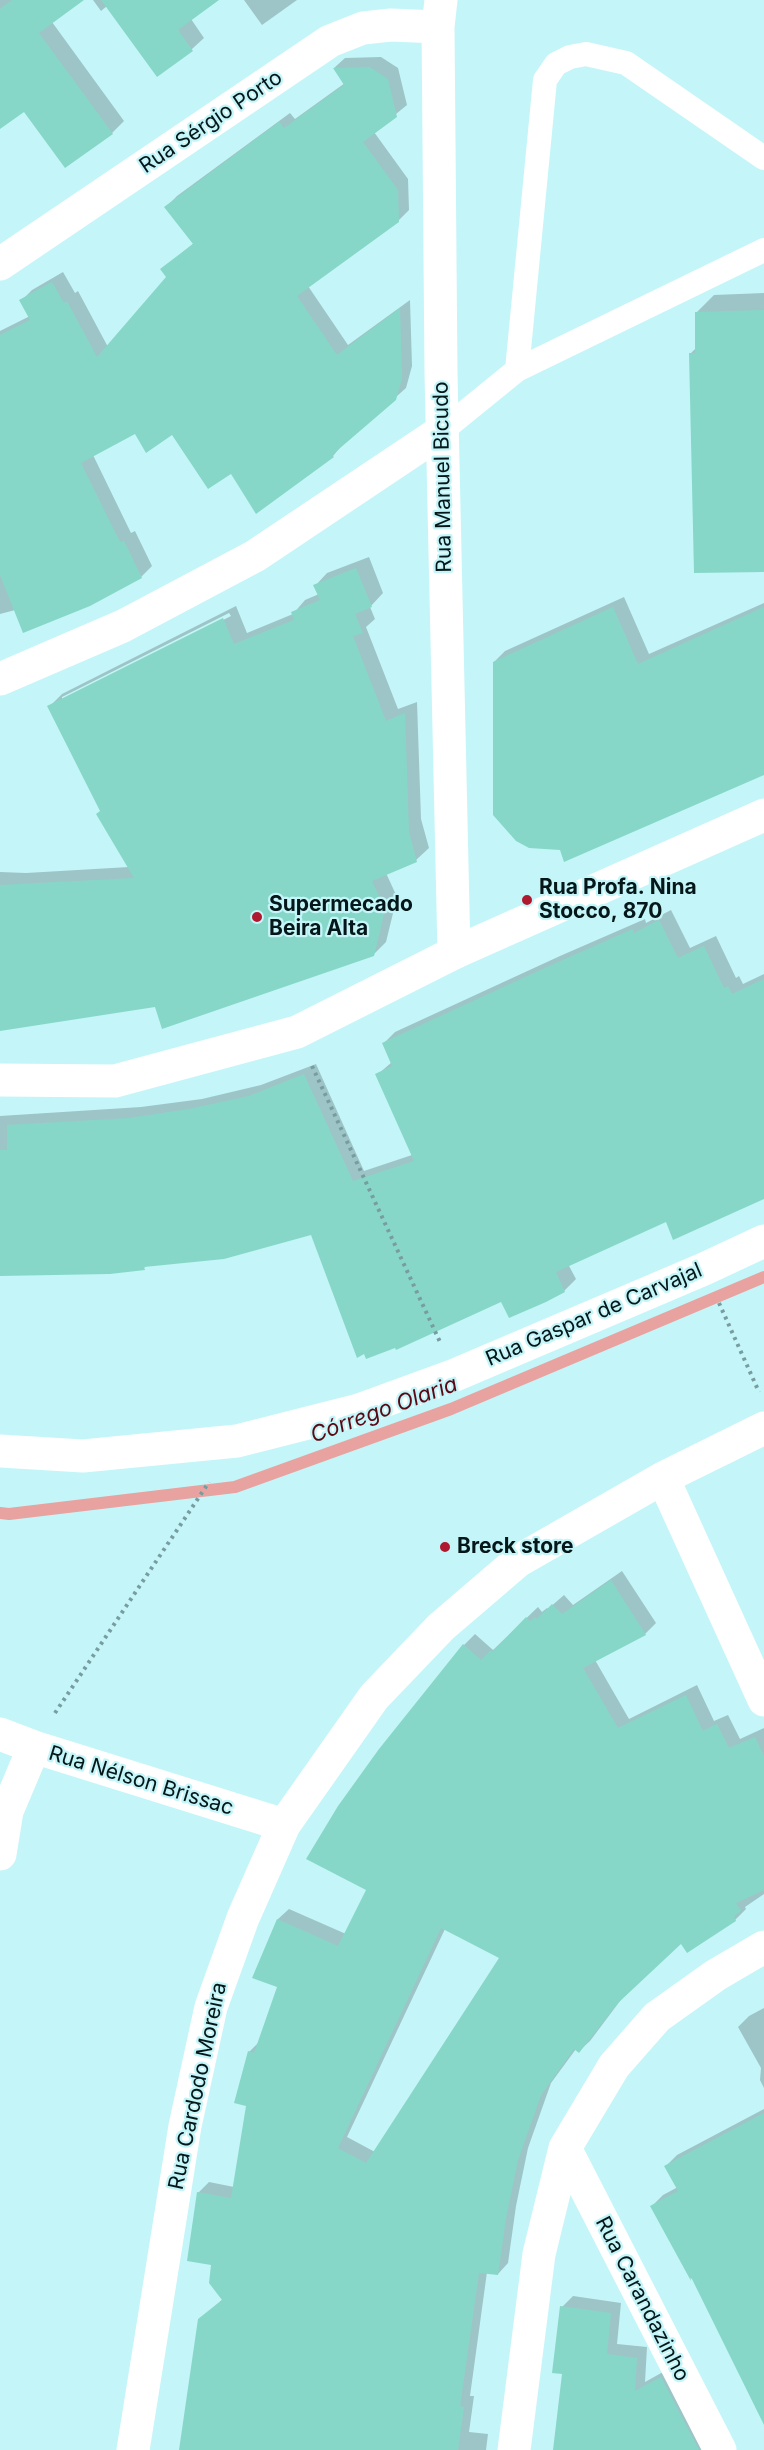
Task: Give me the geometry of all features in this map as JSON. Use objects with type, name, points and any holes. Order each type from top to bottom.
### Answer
[{"type":"street","name":"Rua Sérgio Porto","points":[[0,264],[330,41],[363,28],[440,14]]},
{"type":"street","name":"Rua Manuel Bicudo","points":[[440,14],[442,431],[454,953]]},
{"type":"street","points":[[0,679],[123,626],[255,556],[442,431]]},
{"type":"street","points":[[0,1080],[115,1080],[297,1032],[454,953],[764,815]]},
{"type":"street","name":"Rua Gaspar de Carvajal","points":[[0,1450],[82,1456],[237,1441],[359,1410],[455,1375],[764,1241]]},
{"type":"street","name":"Rua Cardodo Moreira","points":[[133,2450],[185,2126],[211,2007],[243,1918],[284,1825],[374,1697],[441,1627],[518,1561],[663,1479],[764,1428]]},
{"type":"street","points":[[663,1479],[764,1700]]},
{"type":"street","name":"Rua Nélson Brissac","points":[[0,1734],[34,1747],[284,1825]]},
{"type":"street","points":[[0,1854],[7,1811],[34,1747]]},
{"type":"street","points":[[514,2450],[539,2254],[565,2148],[614,2066],[657,2017],[716,1975],[764,1947]]},
{"type":"street","name":"Rua Carandazinho","points":[[565,2148],[720,2450]]},
{"type":"lane","points":[[517,370],[545,80],[556,64],[570,57],[586,54],[626,63],[764,158]]},
{"type":"lane","points":[[442,431],[517,370],[764,250]]},
{"type":"path","points":[[297,1032],[455,1375]]},
{"type":"path","points":[[718,1300],[755,1382]]},
{"type":"path","points":[[56,1710],[210,1480]]},
{"type":"building","points":[[12,0],[84,0],[39,33],[113,134],[65,168],[24,112],[0,129],[0,9]]},
{"type":"building","points":[[101,0],[219,0],[178,30],[193,51],[157,77]]},
{"type":"building","points":[[370,67],[388,79],[397,117],[363,142],[398,190],[399,222],[297,296],[337,355],[400,308],[402,378],[396,400],[332,455],[334,457],[256,514],[231,474],[208,489],[172,435],[146,453],[135,434],[81,463],[120,542],[124,541],[142,578],[90,606],[23,633],[0,575],[0,335],[30,320],[19,300],[52,282],[64,303],[67,301],[97,357],[166,277],[160,269],[193,244],[164,207],[279,122],[284,128],[344,85],[333,68]]},
{"type":"building","points":[[764,310],[764,572],[694,573],[689,353],[695,353],[695,312]]},
{"type":"building","points":[[356,568],[372,607],[355,614],[363,633],[353,636],[386,721],[405,713],[409,832],[417,862],[372,881],[385,910],[374,956],[162,1029],[155,1007],[0,1031],[0,885],[134,878],[96,814],[100,811],[47,706],[223,618],[234,644],[294,620],[291,612],[320,600],[313,585]]},
{"type":"building","points":[[613,607],[638,664],[764,607],[764,775],[564,862],[560,850],[529,848],[516,841],[493,815],[493,662]]},
{"type":"building","points":[[659,920],[678,958],[704,946],[724,988],[728,986],[732,994],[764,979],[764,1199],[673,1240],[666,1222],[556,1272],[565,1292],[509,1318],[501,1302],[396,1350],[395,1348],[366,1359],[364,1354],[357,1358],[311,1235],[224,1259],[144,1267],[145,1270],[110,1274],[0,1276],[0,1150],[7,1150],[7,1125],[129,1118],[189,1109],[249,1096],[304,1074],[353,1181],[414,1161],[375,1074],[392,1066],[382,1043],[547,967],[633,929],[634,933]]},
{"type":"building","points":[[611,1580],[646,1635],[583,1668],[618,1728],[686,1695],[703,1731],[717,1724],[729,1748],[755,1737],[764,1756],[764,1890],[736,1903],[741,1911],[734,1916],[736,1921],[687,1953],[681,1944],[618,2003],[579,2053],[574,2049],[541,2095],[518,2160],[506,2218],[498,2275],[479,2273],[460,2406],[464,2407],[458,2450],[179,2450],[198,2319],[222,2300],[209,2283],[211,2265],[187,2261],[197,2192],[231,2198],[246,2106],[234,2103],[248,2051],[254,2053],[277,1987],[252,1978],[277,1919],[338,1946],[366,1890],[306,1859],[338,1806],[379,1749],[463,1644],[481,1660],[491,1650],[492,1652],[526,1617],[530,1621],[535,1617],[537,1619],[552,1604],[562,1614]],"holes":[[[441,1928],[499,1958],[366,2163],[338,2148]]]},
{"type":"building","points":[[764,2113],[764,2425],[690,2275],[691,2281],[650,2206],[678,2191],[664,2166]]},
{"type":"building","points":[[560,2306],[611,2313],[607,2354],[637,2358],[635,2391],[661,2377],[699,2450],[553,2450],[562,2374],[552,2373]]},
{"type":"waterway","name":"Córrego Olaria","points":[[0,1513],[9,1514],[235,1487],[451,1409],[764,1277]]},
{"type":"place","name":"Rua Profa. Nina Stocco, 870","points":[[527,900]]},
{"type":"place","name":"Supermecado Beira Alta","points":[[257,917]]},
{"type":"place","name":"Breck store","points":[[445,1547]]}]
